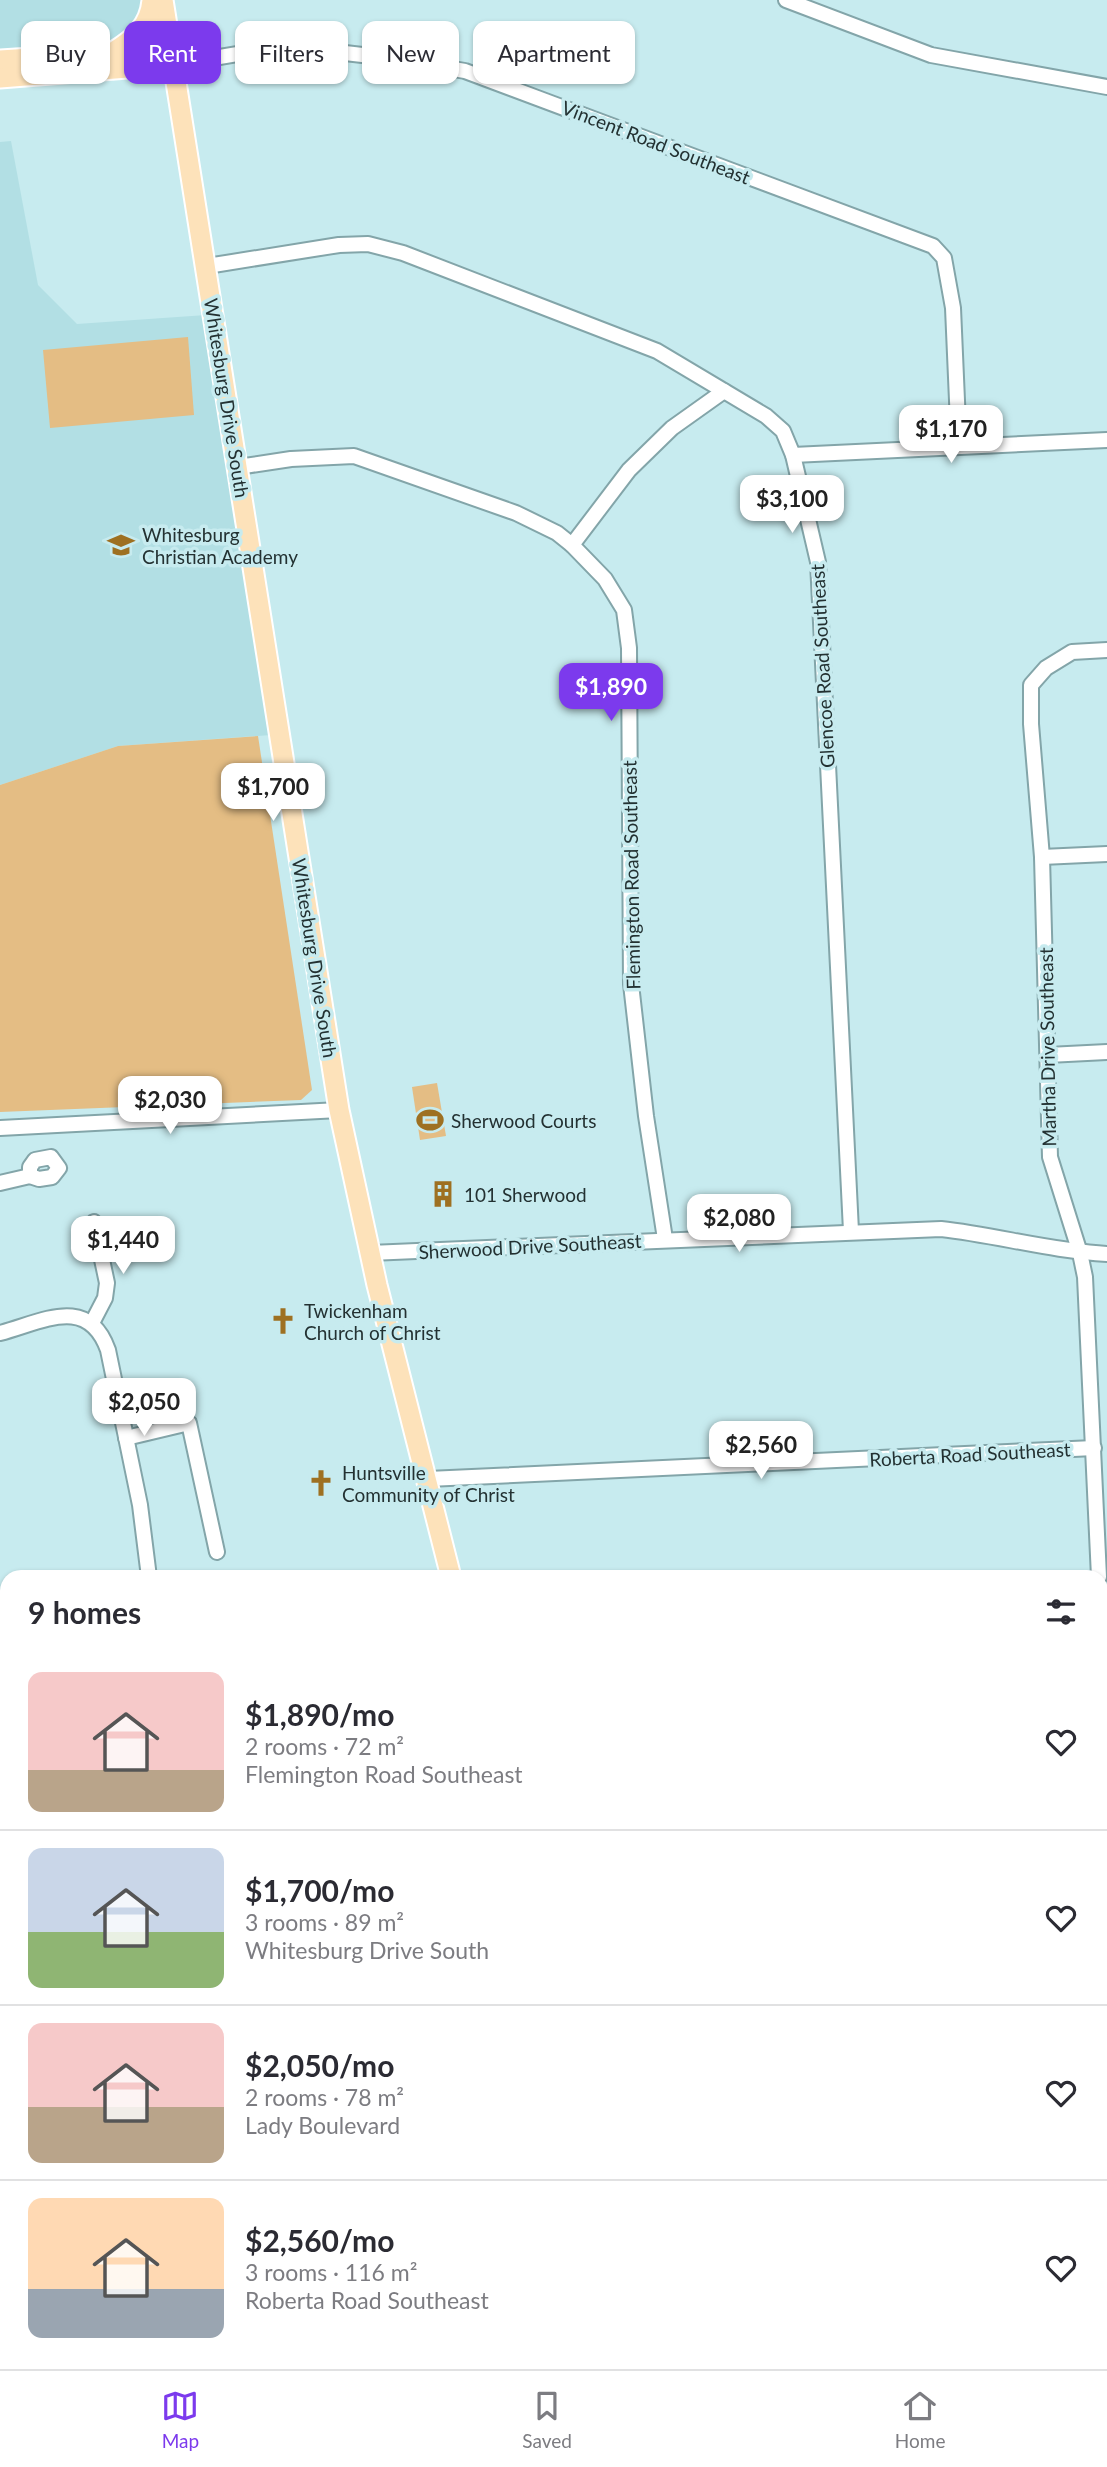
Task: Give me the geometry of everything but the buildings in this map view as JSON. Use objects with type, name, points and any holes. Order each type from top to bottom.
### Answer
[{"type":"main road","points":[[113,52],[140,33],[151,10],[152,0]]},
{"type":"main road","name":"Whitesburg Drive South","points":[[163,0],[166,21]]},
{"type":"main road","points":[[0,60],[124,51]]},
{"type":"main road","points":[[0,78],[124,68]]},
{"type":"main road","name":"Whitesburg Drive South","points":[[176,84],[339,1111],[370,1253],[449,1570]]},
{"type":"street","points":[[786,0],[932,55],[1107,87]]},
{"type":"street","name":"Vincent Road Southeast","points":[[221,57],[285,46],[388,58],[465,71],[933,246],[944,258],[953,308],[959,447]]},
{"type":"street","name":"Glencoe Road Southeast","points":[[207,266],[339,245],[368,244],[403,253],[657,351],[766,416],[783,431],[793,455],[818,562],[851,1231]]},
{"type":"street","points":[[572,545],[629,470],[672,428],[724,391]]},
{"type":"street","points":[[793,455],[1107,440]]},
{"type":"street","name":"Flemington Road Southeast","points":[[238,467],[291,459],[354,456],[516,513],[557,533],[572,545],[604,579],[624,610],[629,648],[631,984],[646,1116],[665,1239]]},
{"type":"street","name":"Martha Drive Southeast","points":[[1099,1570],[1085,1277],[1050,1157],[1042,857],[1031,724],[1031,685],[1046,668],[1072,652],[1107,650]]},
{"type":"street","points":[[1042,857],[1107,854]]},
{"type":"street","points":[[1048,1055],[1107,1052]]},
{"type":"street","points":[[0,1128],[339,1111]]},
{"type":"street","points":[[0,1183],[30,1175]]},
{"type":"street","points":[[92,1323],[105,1298],[107,1283],[93,1222]]},
{"type":"street","name":"Sherwood Drive Southeast","points":[[370,1253],[941,1229],[984,1234],[1080,1253],[1107,1254]]},
{"type":"street","points":[[0,1333],[65,1315],[81,1316],[102,1333],[108,1350],[140,1504],[146,1570]]},
{"type":"street","points":[[126,1438],[190,1423],[217,1552]]},
{"type":"street","name":"Roberta Road Southeast","points":[[428,1479],[1094,1448]]},
{"type":"shaded area","points":[[0,0],[143,0],[146,14],[139,21],[124,21],[124,35],[113,46],[110,46],[110,21],[21,21],[21,53],[0,54]]},
{"type":"shaded area","name":"Whitesburg Christian Academy","points":[[11,141],[38,285],[77,324],[206,315],[271,735],[118,746],[0,785],[0,142]]},
{"type":"shaded area","points":[[188,337],[194,415],[50,428],[43,350]]},
{"type":"shaded area","points":[[258,736],[312,1090],[301,1100],[0,1112],[0,785],[118,746]]},
{"type":"shaded area","name":"Sherwood Courts","points":[[437,1083],[446,1136],[420,1140],[412,1087]]},
{"type":"place","name":"Whitesburg Christian Academy","points":[[121,545]]},
{"type":"place","name":"Sherwood Courts","points":[[430,1120]]},
{"type":"place","name":"101 Sherwood","points":[[443,1194]]},
{"type":"place","name":"Twickenham Church of Christ","points":[[283,1321]]},
{"type":"place","name":"Huntsville Community of Christ","points":[[321,1483]]}]
